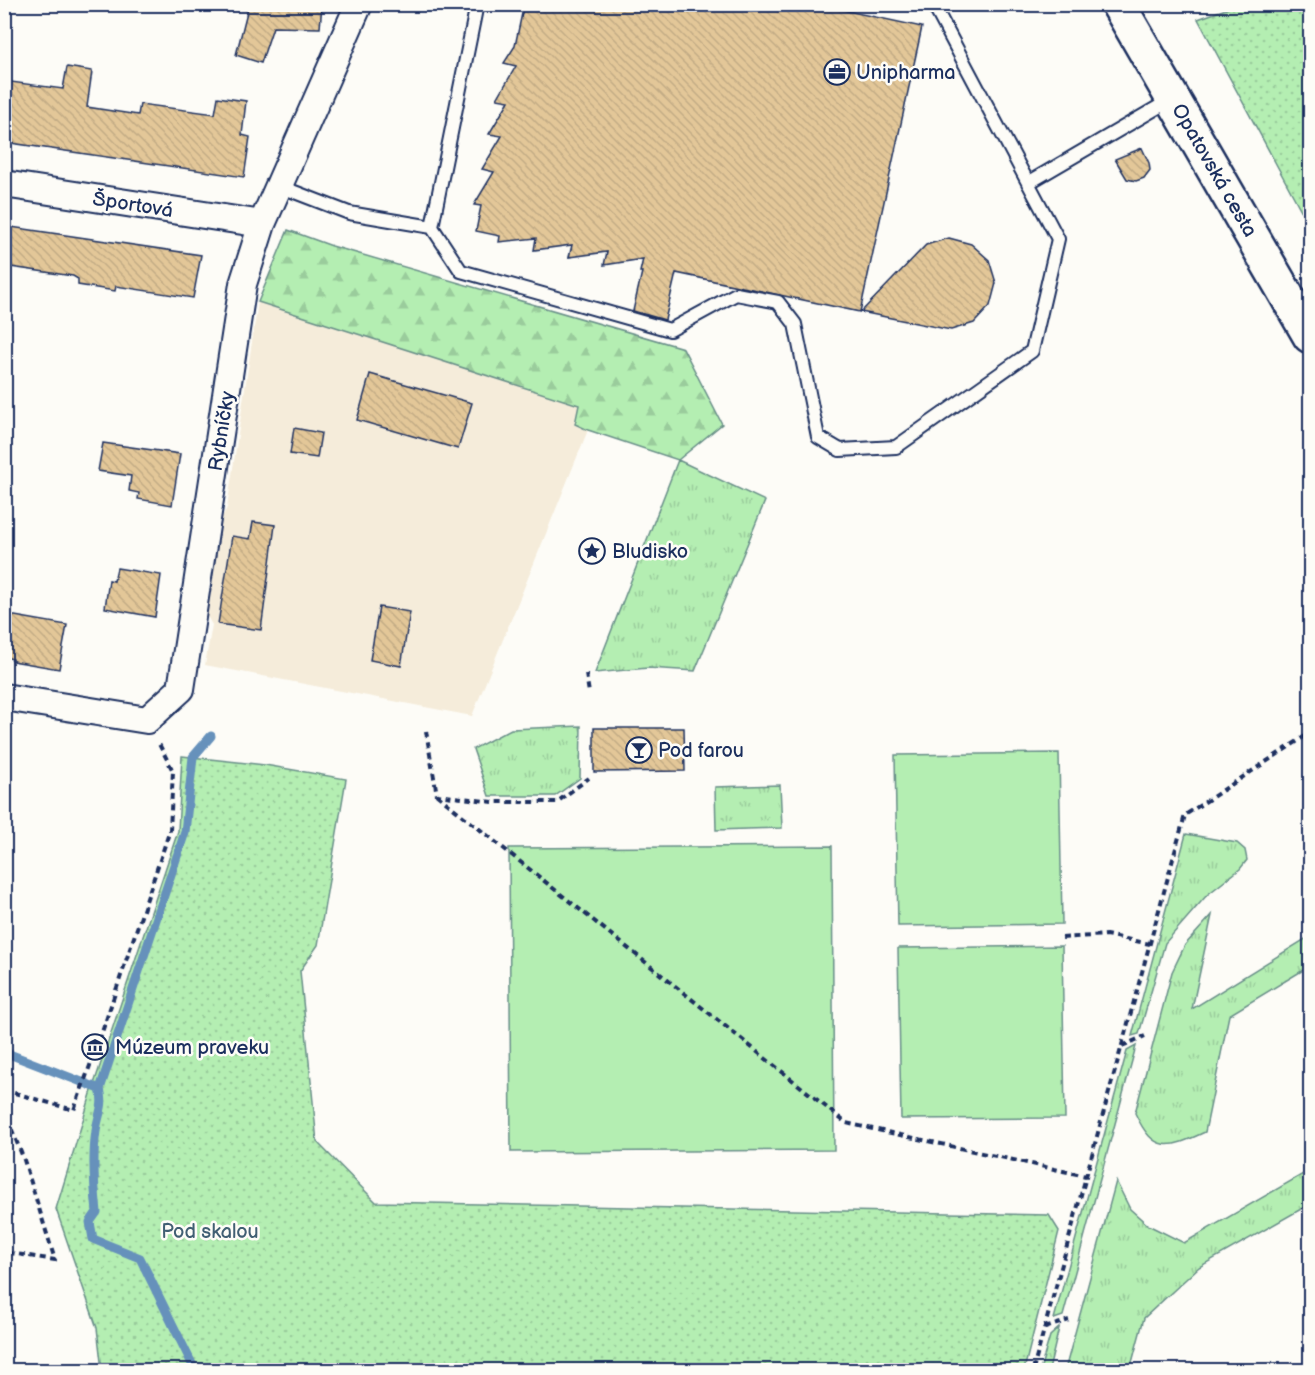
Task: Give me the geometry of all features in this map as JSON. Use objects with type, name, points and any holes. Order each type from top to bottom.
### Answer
[{"type":"street","name":"Rybníčky","points":[[147,720],[181,688],[243,284],[262,224],[359,4]]},
{"type":"street","name":"Opatovská cesta","points":[[1118,4],[1311,336]]},
{"type":"street","name":"Športová","points":[[4,184],[262,224]]},
{"type":"street","points":[[4,697],[147,720]]},
{"type":"lane","points":[[477,4],[432,227],[461,271],[670,330],[736,294],[778,302],[795,324],[818,437],[840,450],[897,447],[1032,351],[1058,239],[933,4]]},
{"type":"lane","points":[[1028,183],[1173,99]]},
{"type":"lane","points":[[279,186],[349,213],[432,227]]},
{"type":"path","points":[[586,674],[589,693]]},
{"type":"path","points":[[4,1090],[74,1110],[170,830],[173,771],[147,720]]},
{"type":"path","points":[[426,731],[437,795],[846,1123],[1086,1176]]},
{"type":"path","points":[[1033,1371],[1185,815],[1311,733]]},
{"type":"path","points":[[437,795],[494,802],[556,802],[589,778]]},
{"type":"path","points":[[1062,938],[1106,935],[1150,944]]},
{"type":"path","points":[[1122,1046],[1146,1036]]},
{"type":"path","points":[[4,1110],[24,1160],[55,1260],[4,1252]]},
{"type":"path","points":[[1045,1328],[1069,1320]]},
{"type":"shaded area","points":[[258,302],[580,405],[575,424],[588,430],[472,716],[205,665],[212,625],[204,611],[218,524],[227,508]]},
{"type":"green space","points":[[1237,5],[1310,5],[1310,227],[1198,19]]},
{"type":"green space","points":[[288,230],[332,246],[683,348],[722,424],[678,460],[575,424],[579,405],[258,302]]},
{"type":"green space","points":[[678,460],[765,501],[695,671],[648,668],[595,673]]},
{"type":"green space","points":[[581,726],[580,778],[555,796],[489,796],[473,749],[511,729]]},
{"type":"green space","points":[[1059,753],[1062,924],[898,926],[895,755]]},
{"type":"green space","name":"Pod skalou","points":[[182,756],[265,765],[346,779],[318,945],[300,971],[317,1142],[376,1202],[1049,1215],[1059,1231],[1024,1370],[102,1370],[97,1328],[56,1209],[94,1084],[178,831]]},
{"type":"green space","points":[[780,785],[782,828],[716,830],[715,787]]},
{"type":"green space","points":[[1186,834],[1237,843],[1245,850],[1247,860],[1240,869],[1207,895],[1165,943],[1139,1034],[1132,1036]]},
{"type":"green space","points":[[832,846],[834,1150],[511,1152],[509,848]]},
{"type":"green space","points":[[1212,915],[1192,1009],[1310,936],[1310,966],[1229,1015],[1205,1132],[1182,1142],[1164,1144],[1156,1142],[1149,1136],[1135,1113],[1172,972],[1185,945]]},
{"type":"green space","points":[[1062,946],[1065,1118],[901,1119],[898,948]]},
{"type":"green space","points":[[1136,1046],[1063,1316],[1054,1319],[1127,1051]]},
{"type":"green space","points":[[1310,1170],[1310,1204],[1199,1267],[1144,1318],[1130,1370],[1065,1370],[1116,1181],[1130,1209],[1148,1225],[1184,1243]]},
{"type":"green space","points":[[1059,1328],[1049,1370],[1040,1370],[1050,1336]]},
{"type":"building","points":[[249,4],[322,4],[320,28],[273,27],[261,63],[236,55]]},
{"type":"building","points":[[524,4],[815,4],[922,27],[860,312],[676,273],[665,320],[633,311],[643,259],[604,265],[607,252],[569,257],[572,245],[534,250],[536,238],[499,242],[500,236],[476,231],[481,206],[474,205],[494,172],[482,169],[502,136],[489,134],[509,101],[497,99],[516,66],[504,63],[515,46]]},
{"type":"building","points":[[67,67],[92,71],[87,107],[138,115],[140,104],[215,114],[218,97],[246,101],[242,135],[250,137],[244,177],[4,142],[4,81],[63,89]]},
{"type":"building","points":[[1142,148],[1150,170],[1144,178],[1136,181],[1127,179],[1115,159]]},
{"type":"building","points":[[4,226],[201,255],[193,298],[116,286],[115,291],[78,285],[78,279],[73,276],[4,266]]},
{"type":"building","points":[[949,238],[971,244],[989,260],[996,283],[990,306],[974,323],[951,330],[861,312],[926,245]]},
{"type":"building","points":[[370,374],[472,403],[458,449],[357,420]]},
{"type":"building","points":[[294,428],[321,433],[317,458],[290,454]]},
{"type":"building","points":[[103,443],[180,454],[172,505],[138,499],[139,493],[129,491],[131,476],[98,471]]},
{"type":"building","points":[[253,522],[275,525],[261,630],[218,624],[232,536],[250,539]]},
{"type":"building","points":[[117,568],[161,575],[155,617],[105,608],[109,580],[114,581]]},
{"type":"building","points":[[379,607],[410,612],[401,666],[370,660]]},
{"type":"building","points":[[9,615],[67,625],[59,669],[13,661],[13,659],[4,657]]},
{"type":"building","name":"Pod farou","points":[[594,728],[684,728],[685,771],[594,772]]},
{"type":"waterway","points":[[195,1370],[140,1258],[93,1239],[90,1222],[97,1212],[94,1161],[101,1105],[100,1089],[185,832],[193,757],[211,736]]},
{"type":"waterway","points":[[4,1052],[100,1089]]},
{"type":"place","name":"Unipharma","points":[[837,72]]},
{"type":"place","name":"Bludisko","points":[[592,551]]},
{"type":"place","name":"Pod farou","points":[[639,750]]},
{"type":"place","name":"Múzeum praveku","points":[[95,1047]]}]
